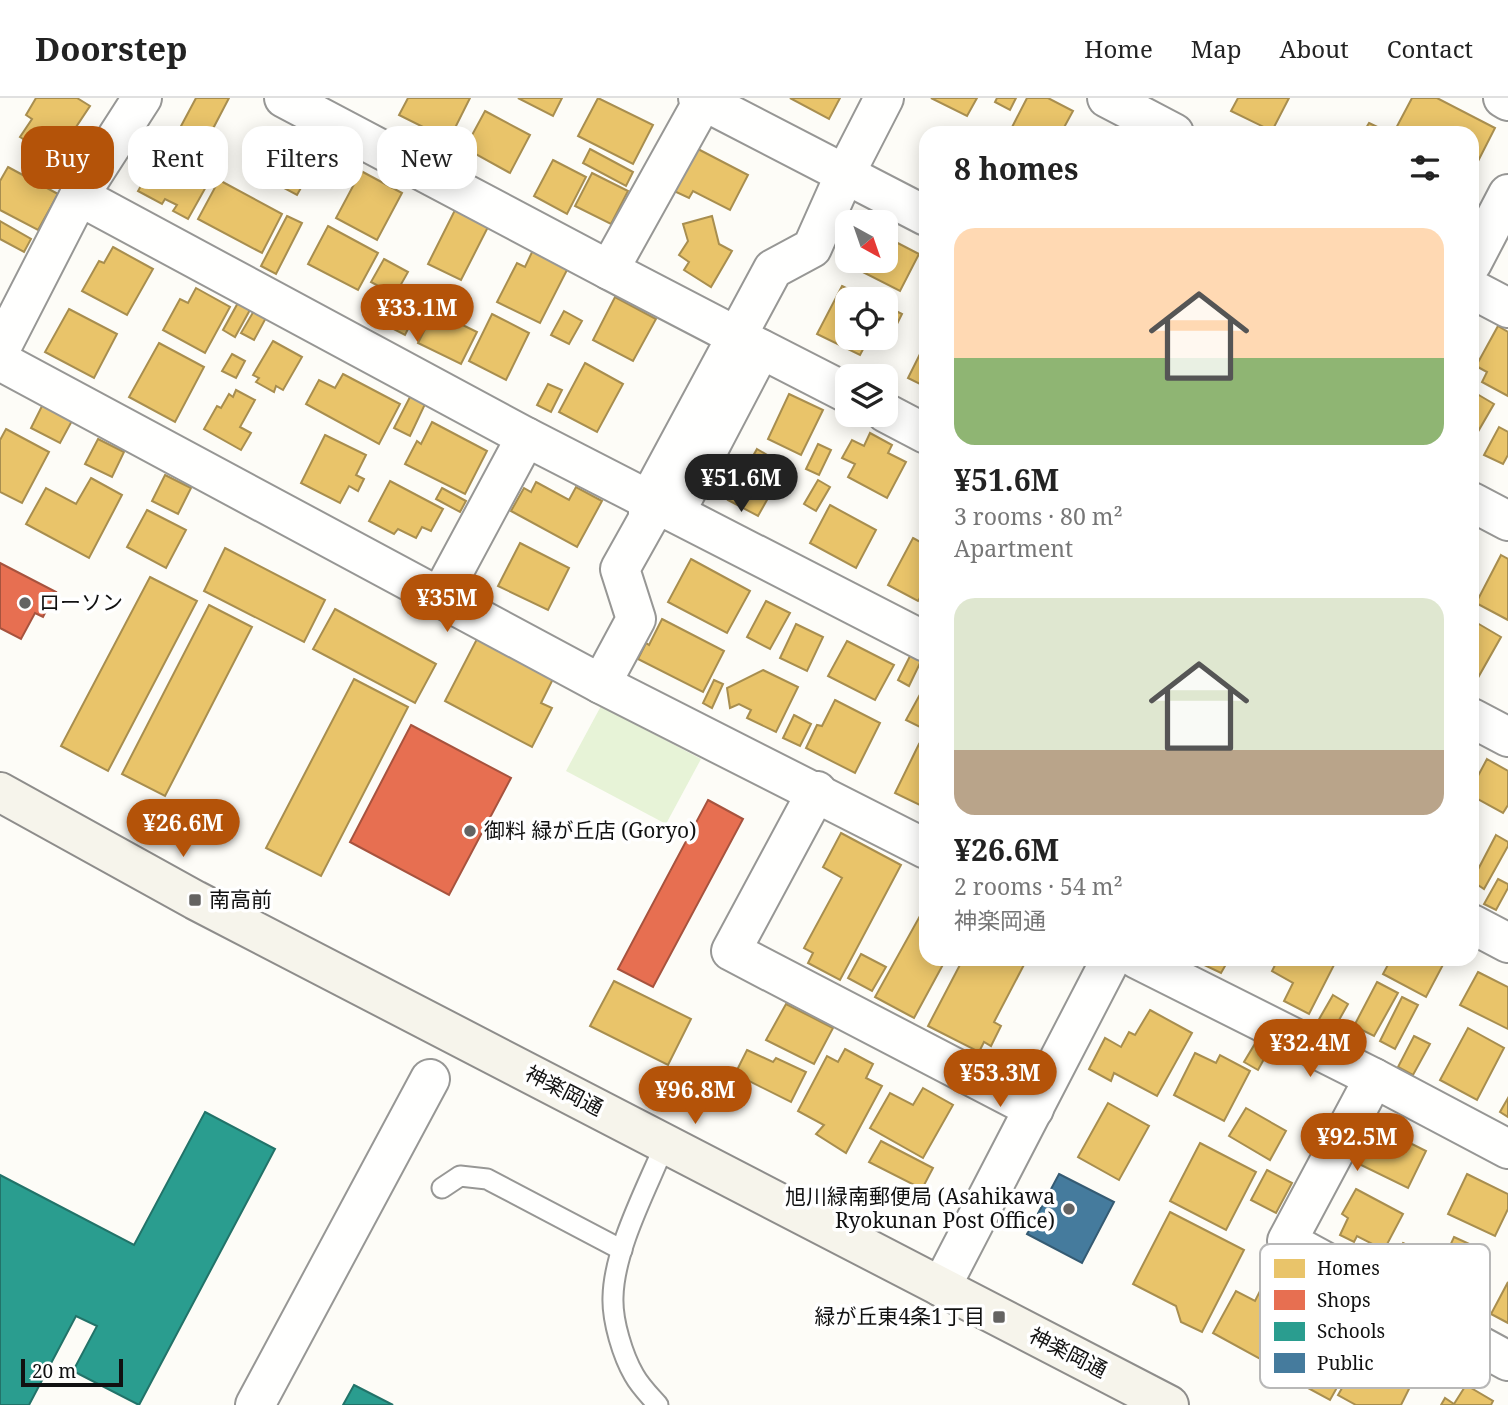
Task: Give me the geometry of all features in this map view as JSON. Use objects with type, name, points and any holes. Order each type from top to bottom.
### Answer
[{"type":"street","points":[[0,350],[79,197],[142,98]]},
{"type":"street","points":[[285,98],[835,387]]},
{"type":"street","points":[[601,684],[636,619],[620,569],[648,519],[661,507],[749,343],[773,269],[812,248],[845,174],[884,98]]},
{"type":"street","points":[[1107,98],[1161,126]]},
{"type":"street","points":[[1503,98],[1508,101]]},
{"type":"street","points":[[609,270],[700,99],[919,212]]},
{"type":"street","points":[[1479,250],[1508,194]]},
{"type":"street","points":[[79,197],[661,507],[919,638]]},
{"type":"street","points":[[1479,293],[1508,308]]},
{"type":"street","points":[[0,361],[601,684],[817,791],[919,845]]},
{"type":"street","points":[[898,419],[919,430]]},
{"type":"street","points":[[440,597],[526,436]]},
{"type":"street","points":[[1479,506],[1508,521]]},
{"type":"street","points":[[1479,722],[1508,737]]},
{"type":"street","points":[[817,791],[731,951],[1034,1109]]},
{"type":"street","name":"神楽岡通","points":[[0,792],[195,900],[1168,1405]]},
{"type":"street","points":[[1479,928],[1508,943]]},
{"type":"street","points":[[941,1287],[1107,966]]},
{"type":"street","points":[[1151,966],[1508,1149]]},
{"type":"street","points":[[1293,1244],[1287,1241],[1374,1078]]},
{"type":"street","points":[[255,1405],[430,1079]]},
{"type":"street","points":[[1490,1351],[1508,1361]]},
{"type":"lane","points":[[658,1405],[636,1378],[621,1344],[613,1298],[622,1250],[666,1144]]},
{"type":"lane","points":[[442,1188],[460,1176],[487,1179],[622,1250]]},
{"type":"green space","points":[[601,706],[701,759],[666,824],[566,771]]},
{"type":"building: Homes","points":[[36,98],[77,98],[90,106],[77,126],[27,126],[32,119],[26,115]]},
{"type":"building: Homes","points":[[196,98],[229,98],[214,126],[181,126]]},
{"type":"building: Homes","points":[[408,98],[470,98],[456,126],[421,126],[399,115]]},
{"type":"building: Homes","points":[[518,98],[562,98],[553,116]]},
{"type":"building: Homes","points":[[598,98],[653,125],[633,164],[578,136]]},
{"type":"building: Homes","points":[[790,98],[840,98],[829,119]]},
{"type":"building: Homes","points":[[931,98],[977,98],[967,116]]},
{"type":"building: Homes","points":[[997,98],[1016,98],[1010,110],[995,102]]},
{"type":"building: Homes","points":[[1027,98],[1048,98],[1073,111],[1065,126],[1013,126]]},
{"type":"building: Homes","points":[[1238,98],[1289,98],[1275,126],[1262,126],[1231,111]]},
{"type":"building: Homes","points":[[1412,98],[1437,98],[1495,128],[1479,159],[1479,126],[1397,126]]},
{"type":"building: Homes","points":[[485,111],[530,135],[510,173],[477,155],[477,126]]},
{"type":"building: Homes","points":[[696,148],[748,175],[730,210],[693,191],[689,198],[674,191]]},
{"type":"building: Homes","points":[[590,149],[633,172],[626,186],[583,163]]},
{"type":"building: Homes","points":[[553,160],[586,177],[567,214],[534,196]]},
{"type":"building: Homes","points":[[8,167],[21,174],[21,189],[49,189],[58,194],[38,230],[0,210],[0,181]]},
{"type":"building: Homes","points":[[363,172],[377,180],[377,189],[395,189],[402,193],[377,240],[336,218],[351,189],[363,189]]},
{"type":"building: Homes","points":[[592,173],[628,191],[611,224],[575,206]]},
{"type":"building: Homes","points":[[228,185],[282,214],[262,253],[198,219],[214,189],[228,189]]},
{"type":"building: Homes","points":[[205,189],[188,219],[173,211],[177,205],[165,199],[162,204],[138,191]]},
{"type":"building: Homes","points":[[286,189],[300,189],[297,195]]},
{"type":"building: Homes","points":[[455,210],[488,227],[461,280],[428,264]]},
{"type":"building: Homes","points":[[287,216],[302,223],[276,274],[261,266]]},
{"type":"building: Homes","points":[[712,216],[719,244],[732,251],[711,287],[684,270],[689,262],[679,255],[688,241],[683,224]]},
{"type":"building: Homes","points":[[0,221],[31,239],[24,252],[0,239]]},
{"type":"building: Homes","points":[[328,226],[378,253],[358,290],[308,264]]},
{"type":"building: Homes","points":[[898,243],[919,254],[900,291],[898,287],[892,287],[865,273],[898,273]]},
{"type":"building: Homes","points":[[113,247],[153,269],[127,315],[82,291],[99,261],[104,263]]},
{"type":"building: Homes","points":[[533,250],[568,268],[540,323],[497,302],[517,263],[525,267]]},
{"type":"building: Homes","points":[[384,259],[408,272],[395,295],[371,282]]},
{"type":"building: Homes","points":[[196,288],[230,307],[205,353],[163,330],[180,299],[188,303]]},
{"type":"building: Homes","points":[[615,297],[656,319],[633,361],[593,340]]},
{"type":"building: Homes","points":[[392,299],[417,311],[405,335],[380,322]]},
{"type":"building: Homes","points":[[835,299],[835,343],[817,334]]},
{"type":"building: Homes","points":[[239,301],[251,308],[235,337],[223,330]]},
{"type":"building: Homes","points":[[368,302],[383,309],[377,321],[363,314]]},
{"type":"building: Homes","points":[[69,309],[117,334],[94,378],[45,352]]},
{"type":"building: Homes","points":[[255,309],[267,316],[254,340],[241,333]]},
{"type":"building: Homes","points":[[434,311],[477,332],[461,364],[418,343]]},
{"type":"building: Homes","points":[[564,311],[582,321],[569,344],[551,335]]},
{"type":"building: Homes","points":[[492,314],[529,333],[506,380],[469,361]]},
{"type":"building: Homes","points":[[1498,326],[1508,332],[1508,396],[1482,382],[1487,372],[1479,368],[1479,361]]},
{"type":"building: Homes","points":[[273,341],[302,357],[283,390],[276,386],[274,392],[256,382],[259,378],[253,375]]},
{"type":"building: Homes","points":[[159,343],[204,367],[175,422],[129,397]]},
{"type":"building: Homes","points":[[850,350],[863,350],[860,355]]},
{"type":"building: Homes","points":[[232,354],[245,361],[236,378],[222,371]]},
{"type":"building: Homes","points":[[919,356],[919,384],[908,378]]},
{"type":"building: Homes","points":[[585,363],[623,384],[597,432],[559,412]]},
{"type":"building: Homes","points":[[343,374],[400,404],[379,444],[306,404],[319,380],[335,388]]},
{"type":"building: Homes","points":[[548,384],[562,390],[551,412],[537,405]]},
{"type":"building: Homes","points":[[236,390],[255,400],[240,427],[251,433],[241,450],[204,429],[217,406],[221,408],[229,394],[233,397]]},
{"type":"building: Homes","points":[[789,394],[823,410],[801,455],[768,439]]},
{"type":"building: Homes","points":[[411,395],[426,402],[410,436],[394,428]]},
{"type":"building: Homes","points":[[1479,395],[1494,404],[1479,430]]},
{"type":"building: Homes","points":[[43,404],[73,419],[60,443],[31,428]]},
{"type":"building: Homes","points":[[432,422],[487,451],[465,494],[405,464],[417,441],[421,444]]},
{"type":"building: Homes","points":[[1499,427],[1508,432],[1508,455],[1503,464],[1484,455]]},
{"type":"building: Homes","points":[[6,429],[49,452],[22,503],[0,492],[0,440]]},
{"type":"building: Homes","points":[[870,433],[892,445],[888,453],[906,462],[887,498],[848,477],[855,464],[842,458],[852,440],[864,446]]},
{"type":"building: Homes","points":[[325,435],[366,455],[356,475],[364,479],[358,491],[349,486],[340,503],[301,483]]},
{"type":"building: Homes","points":[[98,439],[124,452],[112,477],[85,464]]},
{"type":"building: Homes","points":[[818,444],[831,450],[819,475],[806,469]]},
{"type":"building: Homes","points":[[757,449],[786,466],[758,516],[728,500]]},
{"type":"building: Homes","points":[[165,475],[191,488],[178,514],[152,501]]},
{"type":"building: Homes","points":[[91,478],[122,495],[89,558],[26,524],[46,488],[76,504]]},
{"type":"building: Homes","points":[[818,480],[830,487],[816,511],[804,504]]},
{"type":"building: Homes","points":[[390,481],[443,509],[431,531],[422,527],[416,538],[398,529],[394,534],[369,521]]},
{"type":"building: Homes","points":[[536,482],[569,500],[576,487],[602,501],[577,547],[511,511],[524,488],[531,492]]},
{"type":"building: Homes","points":[[442,488],[466,501],[460,512],[436,499]]},
{"type":"building: Homes","points":[[830,505],[876,530],[856,568],[810,543]]},
{"type":"building: Homes","points":[[147,510],[186,530],[166,568],[127,547]]},
{"type":"building: Homes","points":[[913,538],[919,541],[918,601],[888,585]]},
{"type":"building: Homes","points":[[520,543],[569,568],[548,610],[498,586]]},
{"type":"building: Homes","points":[[225,548],[325,600],[304,642],[204,591]]},
{"type":"building: Homes","points":[[1501,555],[1508,559],[1508,620],[1479,605],[1479,597]]},
{"type":"building: Homes","points":[[691,559],[750,591],[727,633],[668,602]]},
{"type":"building: Homes","points":[[150,577],[197,601],[108,771],[61,746]]},
{"type":"building: Homes","points":[[766,601],[790,613],[770,649],[747,637]]},
{"type":"building: Homes","points":[[209,605],[252,627],[165,796],[122,774]]},
{"type":"building: Homes","points":[[335,609],[436,664],[415,703],[313,649]]},
{"type":"building: Homes","points":[[662,619],[724,651],[703,692],[638,659],[646,643],[649,645]]},
{"type":"building: Homes","points":[[796,624],[823,637],[807,671],[780,658]]},
{"type":"building: Homes","points":[[1479,624],[1501,637],[1479,676]]},
{"type":"building: Homes","points":[[478,637],[554,677],[541,703],[552,708],[532,747],[445,701]]},
{"type":"building: Homes","points":[[847,641],[894,665],[875,700],[828,676]]},
{"type":"building: Homes","points":[[911,654],[919,658],[919,665],[909,686],[898,680]]},
{"type":"building: Homes","points":[[763,670],[798,687],[776,732],[747,718],[751,710],[739,704],[730,708],[727,688]]},
{"type":"building: Homes","points":[[354,679],[408,707],[321,876],[266,848]]},
{"type":"building: Homes","points":[[714,680],[723,684],[712,708],[703,703]]},
{"type":"building: Homes","points":[[919,696],[919,726],[906,720]]},
{"type":"building: Homes","points":[[835,700],[880,723],[855,773],[806,748],[817,725],[822,726]]},
{"type":"building: Homes","points":[[794,715],[811,724],[800,746],[783,738]]},
{"type":"building: Homes","points":[[919,744],[919,805],[895,793]]},
{"type":"building: Homes","points":[[1487,759],[1508,771],[1508,805],[1503,813],[1479,800],[1479,774]]},
{"type":"building: Homes","points":[[841,833],[901,865],[840,980],[808,963],[813,953],[804,948],[842,878],[823,867]]},
{"type":"building: Homes","points":[[1496,835],[1508,842],[1484,889],[1479,886],[1479,868]]},
{"type":"building: Homes","points":[[1498,879],[1508,884],[1508,888],[1496,910],[1484,904]]},
{"type":"building: Homes","points":[[919,918],[919,966],[942,966],[914,1018],[875,997]]},
{"type":"building: Homes","points":[[861,954],[886,967],[872,991],[848,978]]},
{"type":"building: Homes","points":[[959,966],[1023,966],[994,1022],[1001,1026],[991,1046],[984,1042],[979,1052],[928,1026]]},
{"type":"building: Homes","points":[[1206,966],[1225,966],[1221,973]]},
{"type":"building: Homes","points":[[1274,966],[1333,966],[1309,1014],[1284,1001],[1293,983],[1272,971]]},
{"type":"building: Homes","points":[[1387,966],[1442,966],[1426,997],[1383,974]]},
{"type":"building: Homes","points":[[1478,972],[1508,987],[1508,1029],[1460,1005]]},
{"type":"building: Homes","points":[[614,981],[691,1019],[668,1065],[590,1026]]},
{"type":"building: Homes","points":[[1377,982],[1398,993],[1374,1036],[1354,1026]]},
{"type":"building: Homes","points":[[1333,995],[1348,1004],[1334,1029],[1318,1021]]},
{"type":"building: Homes","points":[[1402,997],[1418,1005],[1395,1049],[1380,1041]]},
{"type":"building: Homes","points":[[786,1004],[833,1028],[814,1064],[766,1040]]},
{"type":"building: Homes","points":[[1150,1010],[1192,1033],[1157,1096],[1114,1073],[1111,1081],[1089,1069],[1105,1038],[1121,1047],[1129,1032],[1135,1035]]},
{"type":"building: Homes","points":[[1468,1028],[1504,1048],[1477,1100],[1440,1080]]},
{"type":"building: Homes","points":[[1414,1036],[1430,1044],[1413,1075],[1398,1067]]},
{"type":"building: Homes","points":[[1256,1042],[1269,1050],[1258,1070],[1244,1062]]},
{"type":"building: Homes","points":[[845,1049],[873,1064],[866,1078],[882,1086],[846,1153],[816,1134],[824,1125],[798,1111],[827,1056],[838,1062]]},
{"type":"building: Homes","points":[[747,1050],[773,1062],[776,1058],[806,1072],[791,1102],[735,1074]]},
{"type":"building: Homes","points":[[1195,1053],[1216,1063],[1220,1055],[1250,1071],[1224,1121],[1174,1095]]},
{"type":"building: Homes","points":[[923,1088],[953,1105],[923,1158],[870,1128],[890,1093],[913,1105]]},
{"type":"building: Homes","points":[[1508,1098],[1508,1117],[1500,1112]]},
{"type":"building: Homes","points":[[1108,1103],[1149,1126],[1119,1180],[1078,1157]]},
{"type":"building: Homes","points":[[1246,1108],[1286,1131],[1270,1160],[1229,1136]]},
{"type":"building: Homes","points":[[1376,1126],[1426,1151],[1408,1188],[1357,1163]]},
{"type":"building: Homes","points":[[881,1141],[933,1168],[922,1189],[869,1162]]},
{"type":"building: Homes","points":[[1200,1143],[1256,1172],[1226,1230],[1170,1201]]},
{"type":"building: Homes","points":[[1267,1170],[1292,1183],[1276,1213],[1251,1200]]},
{"type":"building: Homes","points":[[1467,1174],[1508,1194],[1508,1209],[1495,1236],[1448,1214]]},
{"type":"building: Homes","points":[[1356,1189],[1403,1214],[1387,1244],[1372,1244],[1357,1236],[1354,1242],[1340,1235],[1348,1218],[1342,1214]]},
{"type":"building: Homes","points":[[1170,1212],[1244,1250],[1202,1332],[1181,1322],[1176,1306],[1133,1284]]},
{"type":"building: Homes","points":[[1454,1237],[1469,1244],[1451,1244]]},
{"type":"building: Homes","points":[[1508,1282],[1508,1323],[1491,1314]]},
{"type":"building: Homes","points":[[1236,1291],[1255,1301],[1260,1291],[1260,1359],[1213,1333]]},
{"type":"building: Homes","points":[[1308,1388],[1337,1388],[1330,1400]]},
{"type":"building: Homes","points":[[1342,1388],[1409,1389],[1401,1405],[1356,1405],[1338,1395]]},
{"type":"building: Homes","points":[[1464,1388],[1471,1388],[1493,1401],[1491,1405],[1441,1405],[1445,1398],[1454,1404]]},
{"type":"building: Shops","name":"ローソン","points":[[0,563],[56,592],[43,617],[35,613],[21,639],[0,628]]},
{"type":"building: Shops","points":[[411,725],[511,778],[449,895],[350,842]]},
{"type":"building: Shops","points":[[708,800],[743,819],[653,987],[618,969]]},
{"type":"building: Schools","points":[[205,1112],[275,1149],[139,1405],[73,1371],[97,1326],[76,1316],[29,1405],[0,1405],[0,1175],[134,1245]]},
{"type":"building: Schools","points":[[354,1385],[393,1405],[343,1405]]},
{"type":"building: Public","points":[[1059,1174],[1114,1202],[1082,1263],[1027,1234]]},
{"type":"place","name":"ローソン","points":[[25,603]]},
{"type":"place","name":"御料 緑が丘店 (Goryo)","points":[[470,831]]},
{"type":"place","name":"南高前","points":[[195,900]]},
{"type":"place","name":"旭川緑南郵便局 (Asahikawa Ryokunan Post Office)","points":[[1069,1209]]},
{"type":"place","name":"緑が丘東4条1丁目","points":[[999,1317]]}]
